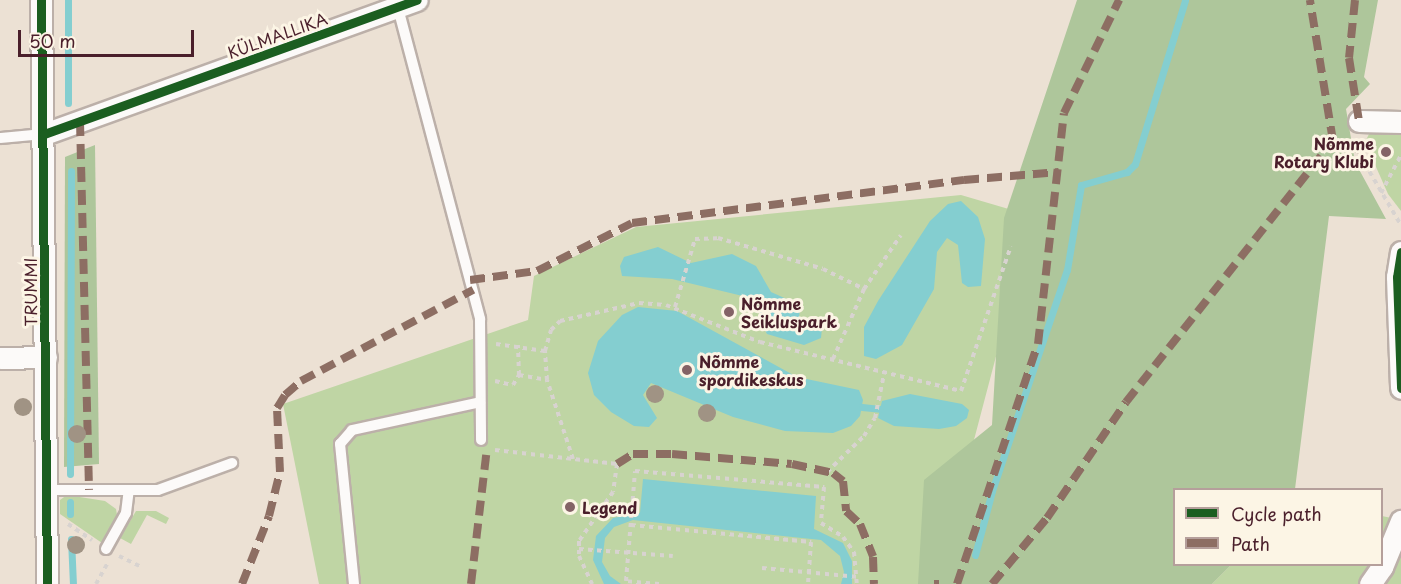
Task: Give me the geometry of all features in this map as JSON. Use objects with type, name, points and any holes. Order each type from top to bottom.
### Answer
[{"type":"street","name":"TRUMMI","points":[[41,0],[47,584]]},
{"type":"street","name":"KÜLMALLIKA","points":[[44,134],[407,4]]},
{"type":"street","points":[[1359,121],[1401,122]]},
{"type":"street","points":[[1401,252],[1397,277],[1401,388]]},
{"type":"street","points":[[0,358],[46,357]]},
{"type":"street","points":[[1383,565],[1401,521]]},
{"type":"street","points":[[1370,584],[1382,566]]},
{"type":"lane","points":[[407,4],[480,319],[481,440]]},
{"type":"lane","points":[[0,138],[44,134]]},
{"type":"lane","points":[[354,584],[340,444],[352,430],[480,402]]},
{"type":"lane","points":[[46,490],[158,490],[232,463]]},
{"type":"lane","points":[[106,549],[126,513],[129,490]]},
{"type":"path","points":[[1359,121],[1360,150],[1380,193],[1401,225]]},
{"type":"path","points":[[1380,193],[1401,155]]},
{"type":"path","points":[[832,359],[864,289],[901,235]]},
{"type":"path","points":[[675,308],[695,239],[718,238],[823,269],[864,289]]},
{"type":"path","points":[[573,459],[547,380],[545,351],[551,330],[560,321],[639,303],[675,308],[760,342],[884,374],[900,374],[961,391],[1011,246]]},
{"type":"path","points":[[480,344],[518,345],[545,351]]},
{"type":"path","points":[[480,377],[513,385],[519,375],[518,345]]},
{"type":"path","points":[[827,472],[864,436],[875,418],[884,374]]},
{"type":"path","points":[[519,375],[547,380]]},
{"type":"path","points":[[481,440],[490,449],[617,464],[613,492],[585,528],[579,549],[592,584]]},
{"type":"path","points":[[659,584],[626,582],[635,471],[824,487],[821,523],[848,543],[858,562],[857,584]]},
{"type":"path","points":[[60,519],[106,549]]},
{"type":"path","points":[[631,525],[812,542],[808,584]]},
{"type":"path","points":[[579,549],[674,556]]},
{"type":"path","points":[[96,584],[112,553],[142,567]]},
{"type":"path","points":[[762,568],[859,577]]},
{"type":"green space","points":[[1077,0],[1378,0],[1364,77],[1370,84],[1346,109],[1355,162],[1386,219],[1329,216],[1295,488],[1173,488],[1173,566],[1230,566],[1212,584],[918,584],[924,480],[992,425],[1004,218]]},
{"type":"green space","points":[[1401,131],[1401,211],[1388,194],[1365,142],[1370,132]]},
{"type":"green space","points":[[95,145],[99,464],[64,467],[65,157]]},
{"type":"green space","name":"Nõmme spordikeskus","points":[[961,195],[1033,216],[936,584],[319,584],[283,404],[528,320],[534,276],[636,227]]},
{"type":"green space","points":[[67,495],[105,501],[116,509],[117,515],[102,543],[60,514],[60,500]]},
{"type":"green space","points":[[136,511],[156,511],[169,518],[166,524],[147,515],[131,544],[120,538]]},
{"type":"green space","points":[[1383,516],[1401,520],[1401,584],[1212,584],[1230,566],[1383,566]]},
{"type":"water","points":[[961,201],[978,217],[985,239],[981,286],[968,287],[962,283],[958,245],[947,238],[937,252],[934,289],[902,345],[876,359],[864,356],[864,327],[878,301],[930,221],[948,204]]},
{"type":"water","points":[[658,247],[691,263],[732,254],[756,266],[771,292],[800,305],[799,320],[822,328],[821,338],[804,345],[767,334],[759,319],[760,304],[751,298],[672,279],[622,276],[620,266],[624,257]]},
{"type":"water","points":[[638,307],[677,311],[797,377],[859,390],[863,400],[860,416],[851,426],[833,433],[785,431],[733,417],[651,383],[643,395],[657,418],[649,427],[634,426],[611,412],[594,395],[588,373],[598,341],[622,315]]},
{"type":"water","points":[[910,394],[962,404],[969,410],[967,418],[956,426],[939,429],[894,426],[878,418],[882,401]]},
{"type":"water","points":[[643,479],[816,496],[814,529],[843,543],[852,561],[852,584],[841,584],[844,572],[840,556],[821,540],[633,520],[614,527],[605,538],[602,562],[610,576],[621,584],[604,584],[593,560],[596,536],[613,518],[640,513]]},
{"type":"waterway","points":[[68,0],[68,103]]},
{"type":"waterway","points":[[975,555],[992,491],[1067,270],[1081,185],[1127,172],[1135,164],[1185,0]]},
{"type":"waterway","points":[[70,474],[71,171]]},
{"type":"waterway","points":[[862,407],[880,409]]},
{"type":"waterway","points":[[70,502],[70,514]]},
{"type":"waterway","points":[[71,539],[73,584]]},
{"type":"marked path","points":[[957,584],[1038,344],[1064,113],[1119,0]]},
{"type":"marked path","points":[[992,584],[1047,518],[1126,402],[1333,141],[1310,0]]},
{"type":"marked path","points":[[1355,0],[1349,58],[1359,121]]},
{"type":"marked path","points":[[80,121],[89,490]]},
{"type":"marked path","points":[[1333,141],[1360,150]]},
{"type":"marked path","points":[[470,280],[537,271],[632,223],[964,180],[1059,172]]},
{"type":"marked path","points":[[242,584],[269,516],[280,472],[277,408],[285,395],[301,381],[473,290]]},
{"type":"marked path","points":[[471,584],[487,448]]},
{"type":"marked path","points":[[617,464],[633,454],[672,454],[792,464],[833,473],[843,481],[846,511],[860,524],[873,557],[874,584]]},
{"type":"marked path","points":[[934,584],[939,584]]},
{"type":"cycle path","points":[[41,0],[47,584]]},
{"type":"cycle path","points":[[44,134],[417,0]]},
{"type":"cycle path","points":[[1401,252],[1397,277],[1401,388]]},
{"type":"place","name":"Nõmme Rotary Klubi","points":[[1386,152]]},
{"type":"place","name":"Nõmme Seikluspark","points":[[729,312]]},
{"type":"place","name":"Nõmme spordikeskus","points":[[687,370]]},
{"type":"place","name":"Legend","points":[[570,507]]}]
